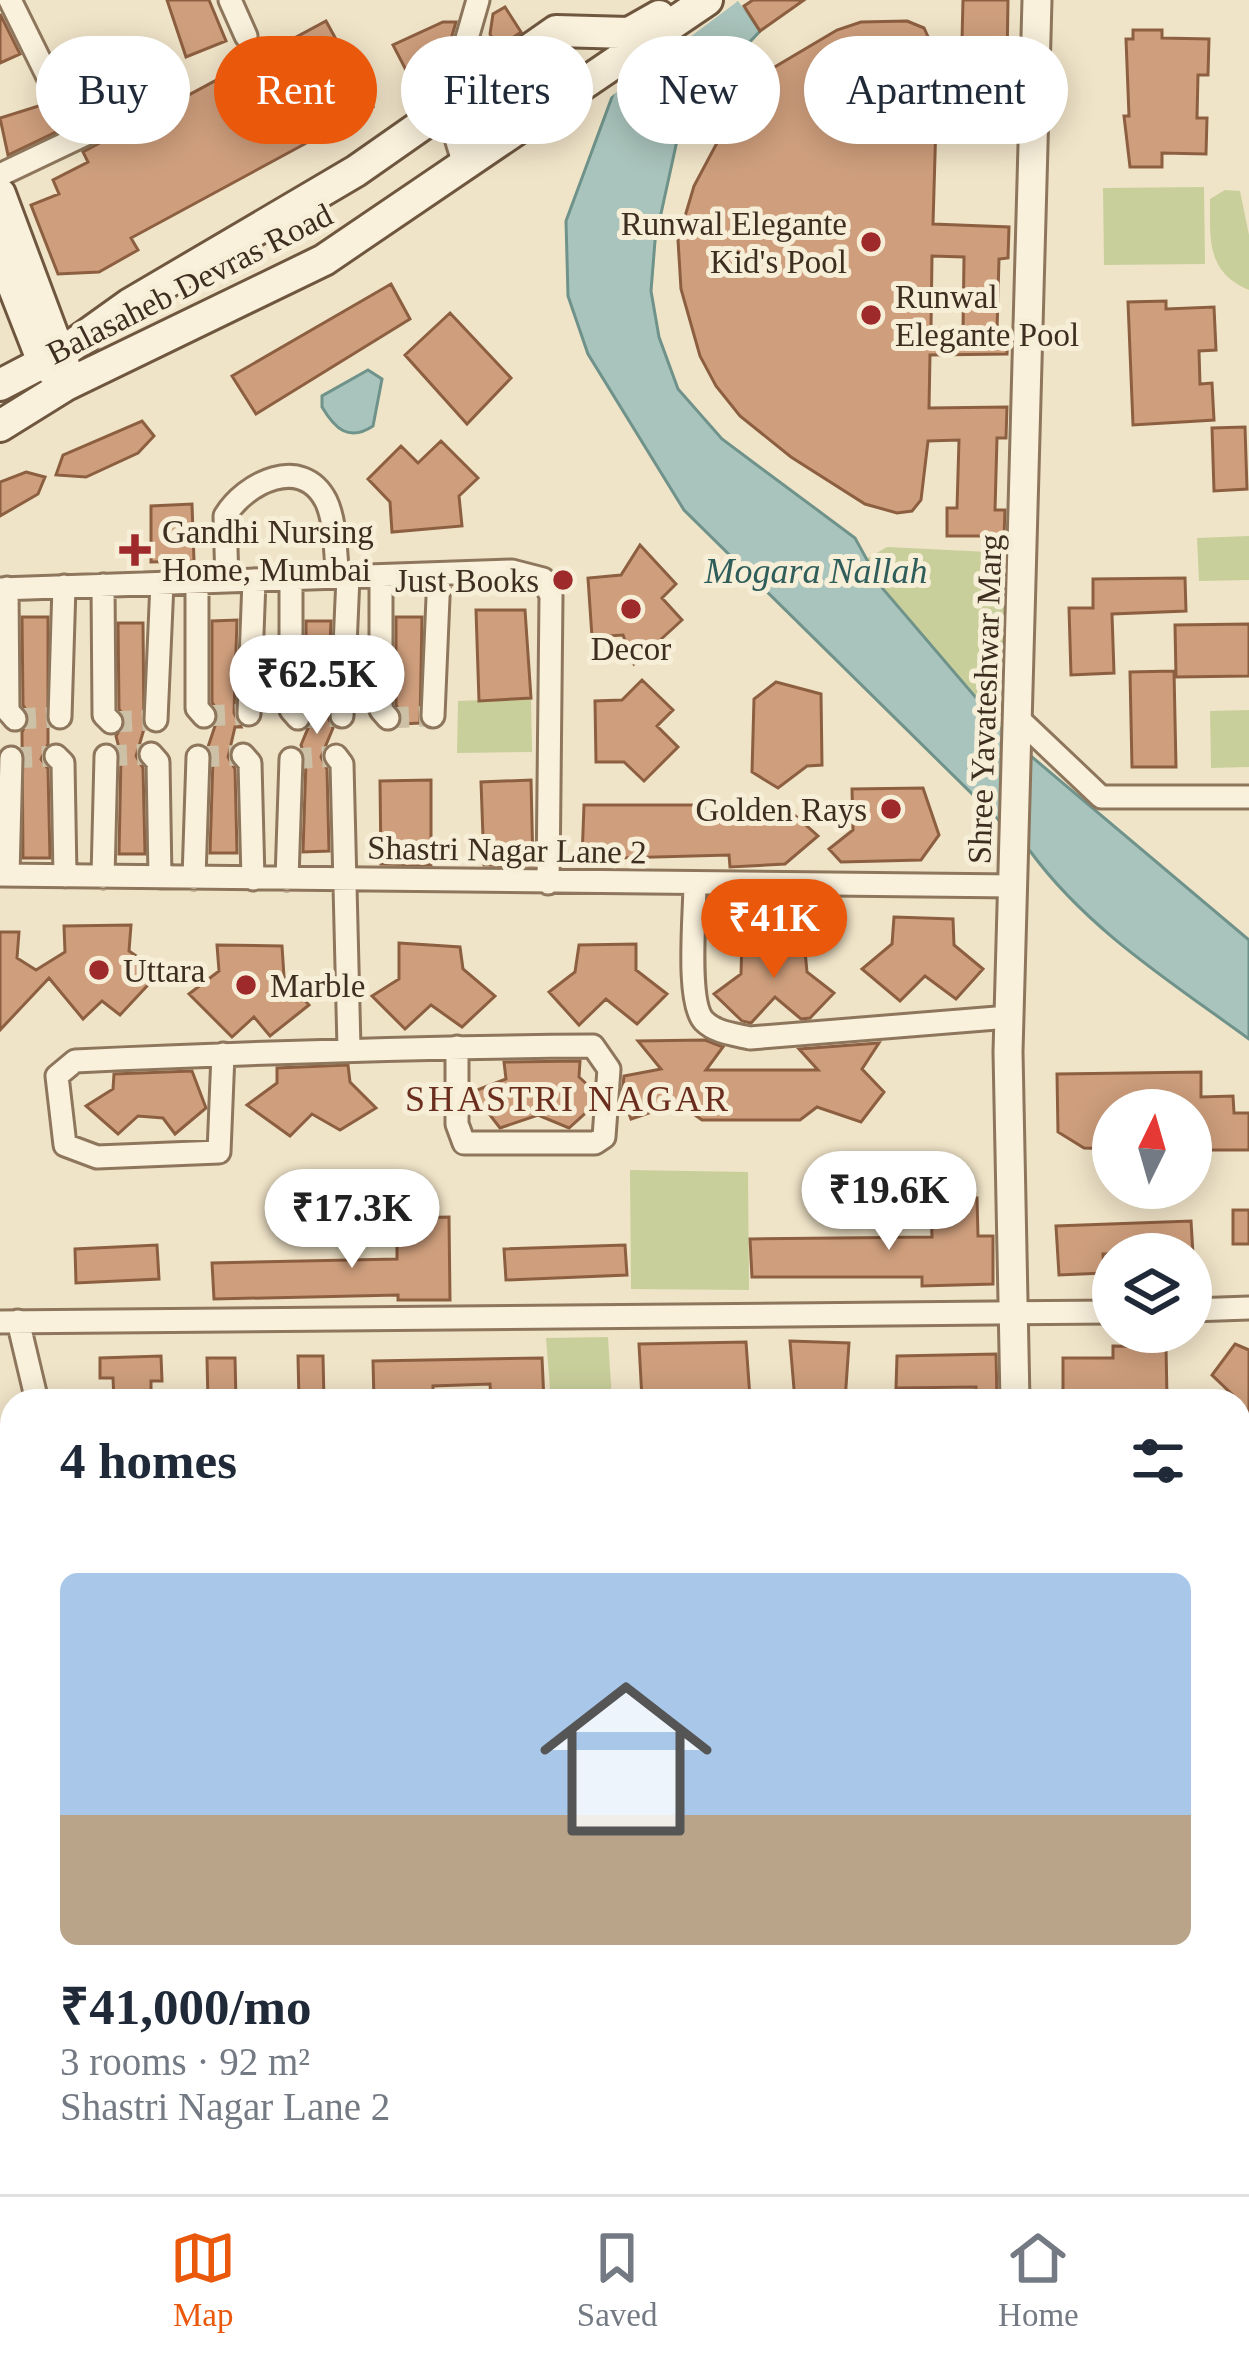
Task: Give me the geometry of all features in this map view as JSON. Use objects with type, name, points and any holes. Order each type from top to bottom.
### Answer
[{"type":"main road","points":[[646,35],[680,0]]},
{"type":"main road","name":"Balasaheb Devras Road","points":[[0,426],[66,385],[324,260],[646,35],[707,0]]},
{"type":"main road","name":"Balasaheb Devras Road","points":[[549,36],[556,31],[605,37],[646,35]]},
{"type":"main road","name":"Balasaheb Devras Road","points":[[0,385],[53,357],[130,304],[401,140]]},
{"type":"main road","points":[[0,194],[12,263],[66,385]]},
{"type":"street","points":[[0,175],[126,115],[129,106],[105,69],[59,87],[50,84],[10,0]]},
{"type":"street","points":[[230,0],[246,36]]},
{"type":"street","points":[[468,36],[478,0]]},
{"type":"street","name":"Shree Yavateshwar Marg","points":[[1015,1389],[1009,1017],[1037,0]]},
{"type":"street","points":[[458,144],[464,165]]},
{"type":"street","points":[[227,581],[225,516],[256,482],[274,476],[312,484],[324,496],[343,577],[342,716]]},
{"type":"street","points":[[15,719],[8,711],[3,589],[512,571],[543,579],[551,596],[548,883]]},
{"type":"street","points":[[433,716],[439,574]]},
{"type":"street","points":[[381,576],[381,710],[388,718]]},
{"type":"street","points":[[291,578],[291,710],[298,718]]},
{"type":"street","points":[[249,714],[254,580]]},
{"type":"street","points":[[197,582],[197,708],[204,716]]},
{"type":"street","points":[[156,720],[162,583]]},
{"type":"street","points":[[103,585],[104,715],[111,722]]},
{"type":"street","points":[[60,717],[64,586]]},
{"type":"street","points":[[1020,728],[1101,796],[1249,797]]},
{"type":"street","points":[[151,754],[158,762],[160,878]]},
{"type":"street","points":[[243,755],[250,763],[253,878]]},
{"type":"street","points":[[56,756],[63,763],[65,876]]},
{"type":"street","points":[[104,877],[106,756]]},
{"type":"street","points":[[336,756],[343,764],[349,1048]]},
{"type":"street","points":[[4,875],[11,758]]},
{"type":"street","points":[[194,878],[198,758]]},
{"type":"street","points":[[287,879],[291,759]]},
{"type":"street","name":"Shastri Nagar Lane 2","points":[[4,875],[1014,886]]},
{"type":"street","points":[[695,884],[694,998],[701,1019],[721,1032],[750,1038],[1009,1017]]},
{"type":"street","points":[[224,1054],[219,1152],[97,1157],[65,1145],[56,1087],[62,1066],[75,1060],[349,1048],[457,1047],[593,1046],[609,1069],[604,1137],[595,1143],[464,1143],[457,1124],[457,1047]]},
{"type":"street","points":[[1212,1309],[1249,1308]]},
{"type":"street","points":[[33,1389],[9,1322],[1092,1312]]},
{"type":"green space","points":[[1204,187],[1205,264],[1104,265],[1103,188]]},
{"type":"green space","points":[[1225,190],[1240,191],[1249,235],[1249,290],[1225,274],[1213,253],[1210,199]]},
{"type":"green space","points":[[1249,536],[1249,580],[1199,581],[1197,538]]},
{"type":"green space","points":[[887,547],[1010,553],[998,724],[883,589],[866,559]]},
{"type":"green space","points":[[531,698],[532,752],[457,753],[458,701]]},
{"type":"green space","points":[[1249,710],[1249,767],[1211,768],[1210,711]]},
{"type":"green space","points":[[630,1170],[748,1172],[749,1290],[631,1289]]},
{"type":"green space","points":[[608,1337],[611,1389],[550,1389],[546,1338]]},
{"type":"water","name":"Mogara Nallah","points":[[648,0],[749,0],[744,7],[760,31],[755,36],[635,36]]},
{"type":"water","name":"Mogara Nallah","points":[[617,84],[617,144],[676,144],[655,241],[651,291],[659,337],[678,389],[722,439],[855,538],[883,589],[1013,741],[1249,940],[1249,1039],[1132,953],[1078,906],[1030,851],[684,510],[588,354],[568,296],[566,221]]},
{"type":"water","points":[[368,370],[382,379],[373,426],[357,433],[343,431],[322,407],[322,396]]},
{"type":"pier","points":[[642,0],[755,0],[751,7],[765,28],[760,31],[738,1],[691,36],[629,36]]},
{"type":"pier","points":[[617,68],[617,92],[605,101]]},
{"type":"building","points":[[167,0],[209,0],[224,36],[214,36],[214,46],[190,55],[190,36],[179,36]]},
{"type":"building","points":[[753,0],[804,0],[760,31],[744,6]]},
{"type":"building","points":[[963,0],[1008,0],[1007,36],[962,36]]},
{"type":"building","points":[[505,7],[521,32],[491,36],[493,14]]},
{"type":"building","points":[[0,14],[20,54],[0,63]]},
{"type":"building","points":[[326,21],[334,36],[298,36]]},
{"type":"building","points":[[907,21],[924,28],[928,36],[827,36],[861,22]]},
{"type":"building","points":[[443,22],[456,22],[452,36],[413,36]]},
{"type":"building","points":[[1133,30],[1162,30],[1162,38],[1209,39],[1208,75],[1198,75],[1197,118],[1207,118],[1206,154],[1162,153],[1162,167],[1130,167],[1124,116],[1129,116],[1126,39],[1133,39]]},
{"type":"building","points":[[804,50],[804,144],[935,144],[933,224],[1009,227],[1008,258],[999,259],[997,331],[1008,332],[1007,354],[930,355],[929,408],[1007,407],[1006,438],[997,438],[995,510],[1005,510],[1004,536],[947,536],[947,508],[957,508],[959,440],[928,441],[921,500],[912,511],[897,513],[865,504],[791,457],[740,416],[700,356],[681,289],[678,240],[694,186],[716,144],[780,144],[780,64]],"holes":[[[932,256],[964,257],[963,331],[931,328]]]},
{"type":"building","points":[[214,81],[214,144],[305,144],[131,238],[138,250],[99,272],[58,274],[31,205],[59,194],[53,180],[88,162],[83,152],[98,144],[190,144],[190,94]]},
{"type":"building","points":[[36,107],[36,142],[8,155],[0,118]]},
{"type":"building","points":[[391,284],[410,319],[256,414],[232,376]]},
{"type":"building","points":[[1166,301],[1166,309],[1214,307],[1216,350],[1199,351],[1200,384],[1212,383],[1214,420],[1133,425],[1128,302]]},
{"type":"building","points":[[450,313],[511,378],[467,424],[405,355]]},
{"type":"building","points":[[142,421],[154,436],[138,453],[86,477],[56,475],[63,455]]},
{"type":"building","points":[[1245,427],[1247,489],[1214,491],[1212,428]]},
{"type":"building","points":[[441,441],[478,478],[459,496],[462,526],[392,532],[390,502],[368,479],[401,446],[418,463]]},
{"type":"building","points":[[26,472],[45,477],[38,494],[0,516],[0,482]]},
{"type":"building","points":[[192,504],[194,561],[151,562],[151,506]]},
{"type":"building","name":"Decor","points":[[640,545],[676,584],[662,598],[682,620],[634,664],[623,635],[592,637],[588,578],[621,575]]},
{"type":"building","points":[[1185,578],[1186,611],[1112,614],[1114,673],[1071,675],[1069,608],[1093,608],[1093,579]]},
{"type":"building","points":[[476,610],[525,610],[531,698],[479,701]]},
{"type":"building","points":[[22,617],[48,617],[48,744],[41,759],[48,769],[50,858],[23,858],[22,732],[30,717],[23,705]]},
{"type":"building","points":[[396,617],[422,617],[420,723],[402,724],[396,704]]},
{"type":"building","points":[[237,620],[234,713],[241,727],[235,727],[228,757],[235,769],[237,853],[210,853],[213,758],[208,747],[219,714],[212,702],[212,621]]},
{"type":"building","points":[[306,621],[331,621],[327,715],[333,728],[321,757],[327,769],[329,851],[303,852],[306,760],[301,745],[313,716],[306,704]]},
{"type":"building","points":[[118,623],[143,623],[144,729],[136,756],[143,768],[145,854],[119,854],[121,756],[116,736],[126,719],[119,709]]},
{"type":"building","points":[[1249,624],[1249,676],[1176,677],[1175,625]]},
{"type":"building","points":[[1174,671],[1176,767],[1132,767],[1130,672]]},
{"type":"building","points":[[642,680],[673,710],[657,726],[678,747],[644,781],[624,762],[596,762],[595,701],[622,700]]},
{"type":"building","name":"Golden Rays","points":[[776,682],[821,694],[822,765],[807,766],[778,788],[752,772],[754,699]]},
{"type":"building","points":[[431,780],[431,865],[381,864],[380,781]]},
{"type":"building","points":[[531,780],[533,866],[484,865],[481,782]]},
{"type":"building","name":"Golden Rays","points":[[923,788],[939,835],[921,860],[841,862],[829,849],[853,830],[852,789]]},
{"type":"building","points":[[781,803],[818,836],[785,864],[730,867],[729,855],[582,859],[584,805],[704,805],[705,822],[764,823]]},
{"type":"building","points":[[894,917],[953,919],[954,945],[983,969],[956,999],[925,976],[900,1001],[862,969],[892,944]]},
{"type":"building","name":"Uttara","points":[[131,925],[129,951],[160,972],[120,1015],[102,1001],[83,1019],[49,978],[0,1030],[0,932],[19,932],[17,958],[36,970],[65,952],[64,926]]},
{"type":"building","points":[[742,939],[804,940],[807,972],[834,993],[810,1018],[801,1019],[775,997],[751,1023],[742,1021],[714,994],[741,974]]},
{"type":"building","points":[[399,943],[460,947],[463,969],[495,996],[462,1027],[431,1005],[405,1029],[372,996],[399,979]]},
{"type":"building","points":[[636,944],[636,970],[667,994],[637,1024],[606,999],[579,1025],[549,992],[575,972],[579,945]]},
{"type":"building","name":"Marble","points":[[217,945],[282,946],[284,977],[309,1005],[270,1036],[254,1017],[232,1037],[189,994],[219,971]]},
{"type":"building","points":[[705,1040],[723,1047],[706,1070],[818,1070],[799,1049],[879,1043],[862,1069],[884,1092],[861,1122],[817,1107],[800,1120],[702,1120],[678,1103],[631,1119],[622,1095],[624,1076],[661,1069],[638,1041]]},
{"type":"building","points":[[580,1061],[579,1077],[592,1089],[591,1108],[569,1128],[538,1115],[500,1128],[472,1092],[506,1079],[504,1062]]},
{"type":"building","points":[[348,1065],[350,1082],[376,1108],[340,1130],[312,1114],[290,1136],[247,1105],[277,1083],[277,1068]]},
{"type":"building","points":[[192,1071],[206,1108],[175,1134],[163,1118],[138,1116],[118,1134],[86,1106],[113,1089],[114,1074]]},
{"type":"building","points":[[1201,1072],[1201,1089],[1092,1089],[1092,1148],[1084,1148],[1058,1132],[1057,1074]]},
{"type":"building","points":[[1233,1096],[1234,1113],[1249,1113],[1249,1150],[1212,1150],[1212,1097]]},
{"type":"building","points":[[977,1198],[978,1236],[993,1236],[993,1284],[922,1286],[922,1277],[752,1277],[750,1239],[932,1237],[931,1200]]},
{"type":"building","points":[[1233,1210],[1249,1210],[1249,1244],[1233,1244]]},
{"type":"building","points":[[449,1217],[450,1300],[398,1300],[398,1295],[214,1299],[212,1263],[397,1259],[397,1218]]},
{"type":"building","points":[[1191,1221],[1192,1233],[1092,1233],[1092,1274],[1059,1275],[1056,1226]]},
{"type":"building","points":[[157,1245],[159,1279],[76,1283],[75,1249]]},
{"type":"building","points":[[625,1245],[627,1275],[506,1280],[504,1249]]},
{"type":"building","points":[[790,1341],[849,1343],[846,1389],[794,1389]]},
{"type":"building","points":[[746,1342],[749,1389],[641,1389],[639,1344]]},
{"type":"building","points":[[1235,1344],[1249,1350],[1249,1389],[1227,1389],[1212,1375]]},
{"type":"building","points":[[1166,1353],[1167,1389],[1063,1389],[1063,1358]]},
{"type":"building","points":[[996,1354],[997,1389],[896,1388],[897,1356]]},
{"type":"building","points":[[161,1356],[162,1381],[151,1381],[151,1389],[113,1389],[113,1378],[100,1378],[100,1358]]},
{"type":"building","points":[[298,1356],[323,1356],[324,1389],[299,1389]]},
{"type":"building","points":[[207,1358],[235,1358],[236,1389],[208,1389]]},
{"type":"building","points":[[542,1358],[543,1389],[490,1389],[490,1384],[374,1389],[373,1361]]},
{"type":"tunnel","points":[[204,716],[249,714]]},
{"type":"tunnel","points":[[298,718],[342,716]]},
{"type":"tunnel","points":[[388,718],[433,716]]},
{"type":"tunnel","points":[[15,719],[60,717]]},
{"type":"tunnel","points":[[111,722],[156,720]]},
{"type":"tunnel","points":[[106,756],[151,754]]},
{"type":"tunnel","points":[[198,757],[243,755]]},
{"type":"tunnel","points":[[11,758],[56,756]]},
{"type":"tunnel","points":[[291,759],[336,756]]},
{"type":"place","name":"Runwal Elegante Kid's Pool","points":[[871,242]]},
{"type":"place","name":"Runwal Elegante Pool","points":[[871,315]]},
{"type":"place","name":"Gandhi Nursing Home, Mumbai","points":[[135,550]]},
{"type":"place","name":"Just Books","points":[[563,580]]},
{"type":"place","name":"Decor","points":[[631,609]]},
{"type":"place","name":"Golden Rays","points":[[891,809]]},
{"type":"place","name":"Uttara","points":[[99,970]]},
{"type":"place","name":"Marble","points":[[246,985]]},
{"type":"district","name":"SHASTRI NAGAR","points":[[568,1098]]}]
